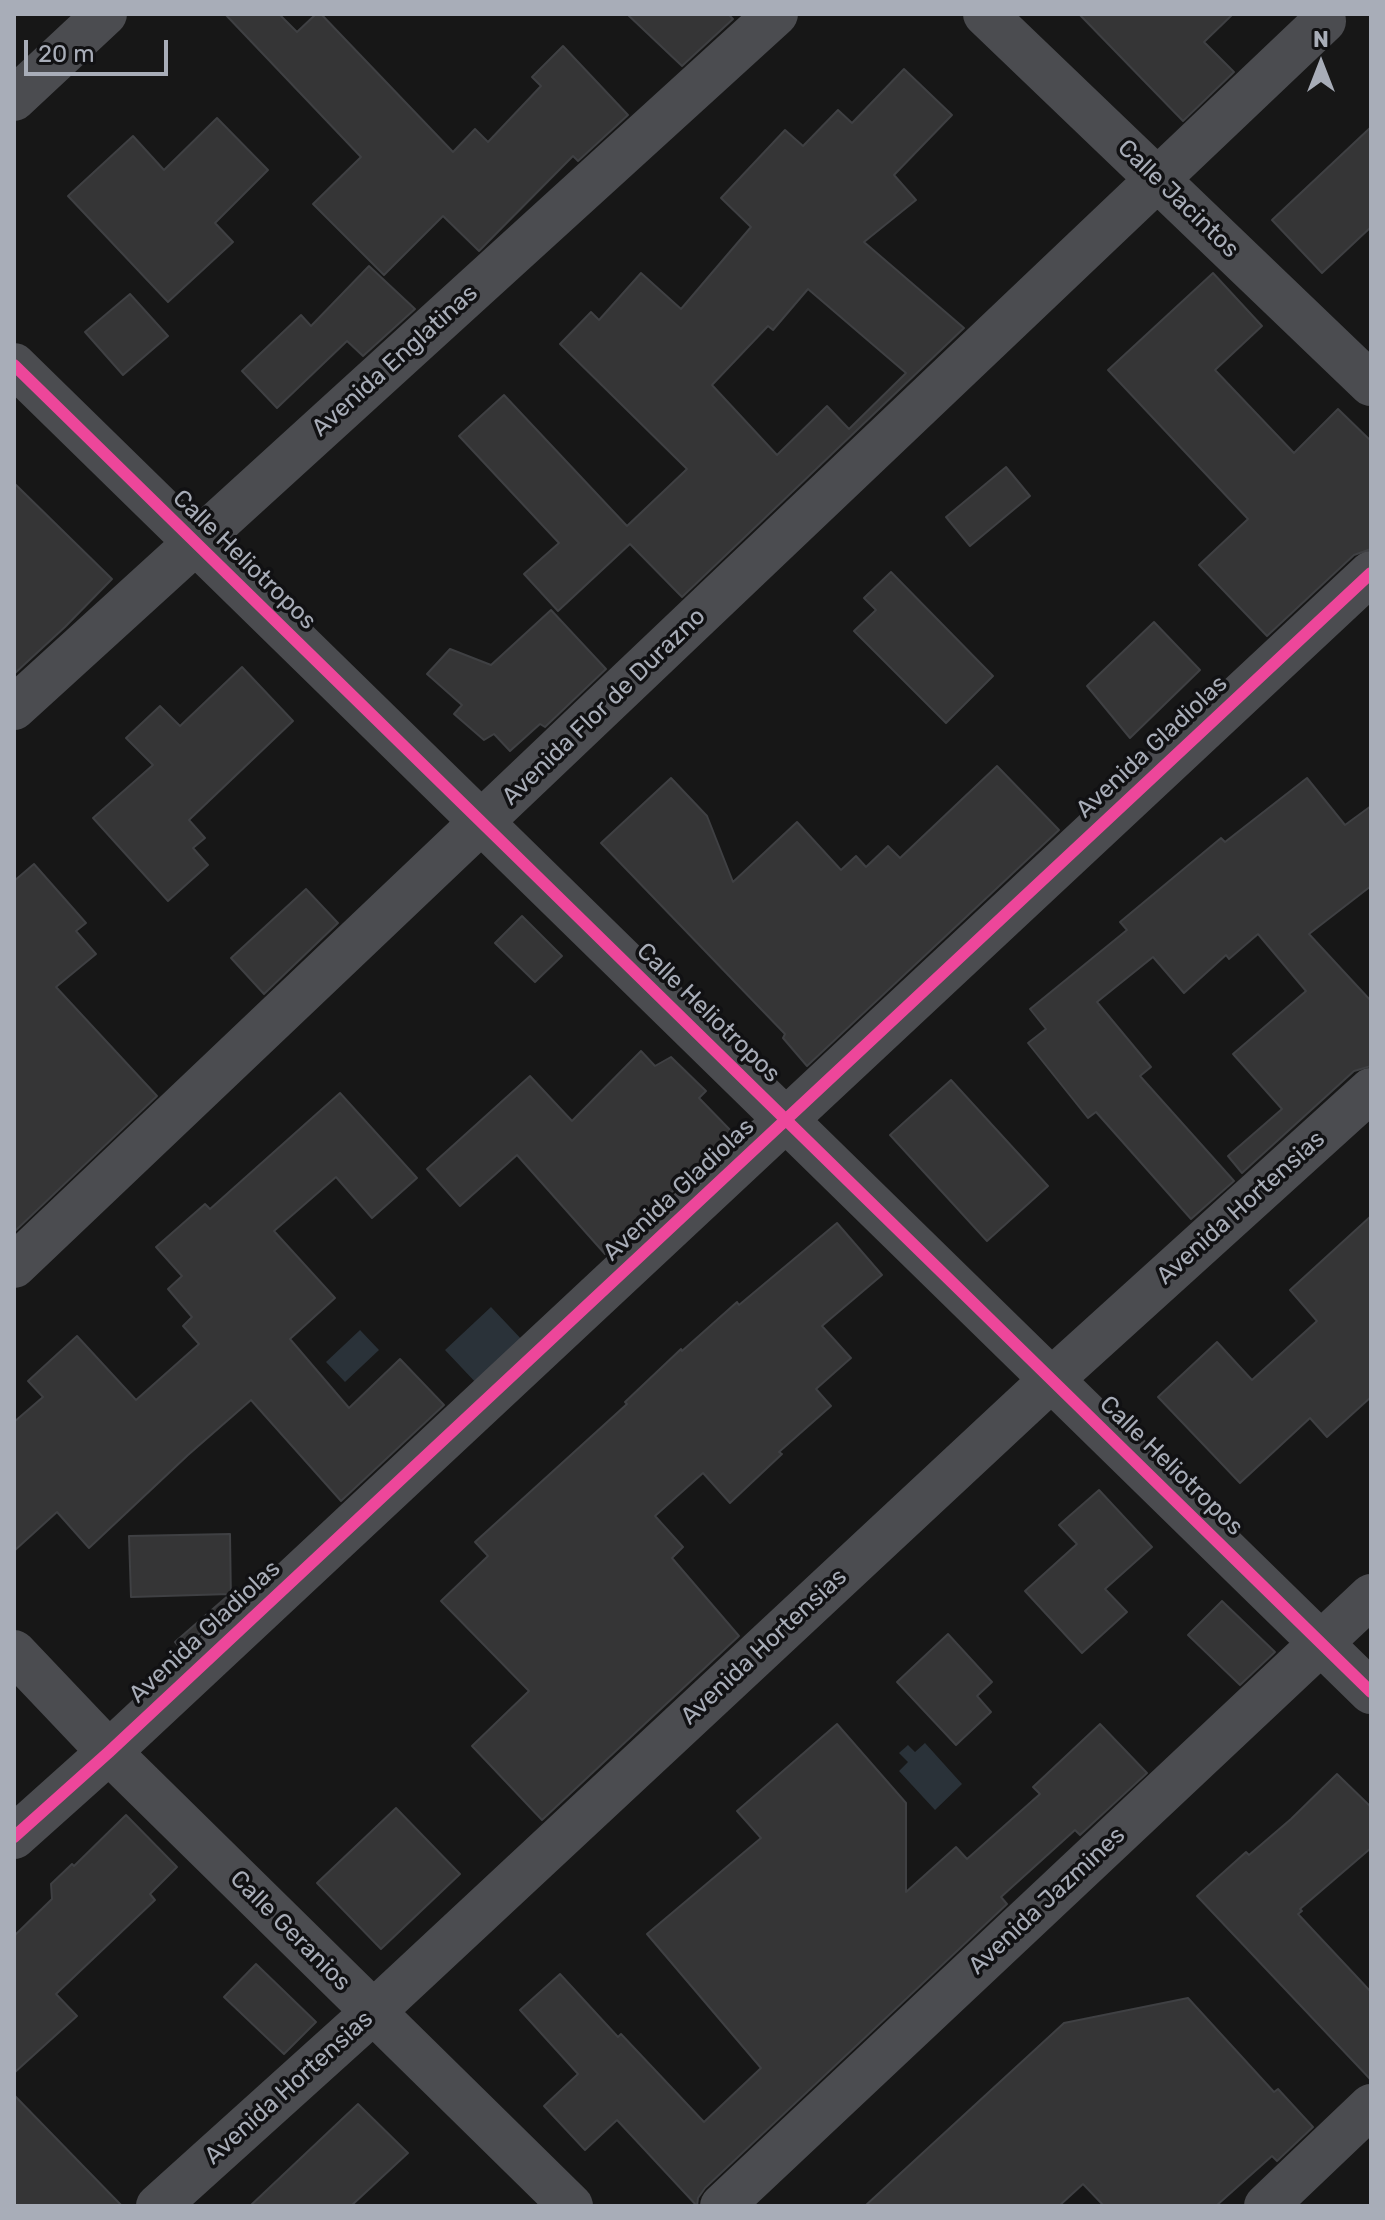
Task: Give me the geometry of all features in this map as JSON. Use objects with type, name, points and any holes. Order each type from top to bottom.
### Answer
[{"type":"street","points":[[14,99],[105,14]]},
{"type":"street","name":"Avenida Englatinas","points":[[14,708],[776,14]]},
{"type":"street","name":"Calle Jacintos","points":[[985,14],[1371,384]]},
{"type":"street","name":"Avenida Flor de Durazno","points":[[14,1266],[1324,21]]},
{"type":"street","name":"Calle Heliotropos","points":[[14,365],[1371,1692]]},
{"type":"street","name":"Avenida Gladiolas","points":[[14,1837],[109,1752],[1371,573]]},
{"type":"street","name":"Avenida Hortensias","points":[[158,2206],[372,2013],[1051,1380],[1371,1090]]},
{"type":"street","name":"Avenida Jazmines","points":[[722,2206],[1371,1596]]},
{"type":"street","name":"Calle Geranios","points":[[14,1652],[109,1752],[571,2206]]},
{"type":"street","points":[[1266,2206],[1371,2106]]},
{"type":"shaded area","points":[[491,1307],[524,1342],[478,1385],[445,1350]]},
{"type":"shaded area","points":[[360,1330],[379,1350],[345,1382],[326,1362]]},
{"type":"shaded area","points":[[925,1743],[962,1784],[935,1810],[899,1771],[908,1762],[899,1753],[908,1745],[915,1752]]},
{"type":"building","points":[[225,14],[279,14],[297,32],[316,14],[321,14],[453,152],[475,129],[488,142],[541,86],[532,77],[563,46],[628,115],[578,161],[573,156],[479,251],[443,216],[384,275],[313,204],[361,157]]},
{"type":"building","points":[[627,14],[728,14],[733,19],[682,66]]},
{"type":"building","points":[[1079,14],[1233,14],[1204,42],[1234,72],[1183,121]]},
{"type":"building","points":[[904,69],[952,115],[894,175],[916,200],[864,242],[964,328],[682,597],[630,544],[558,611],[524,574],[559,543],[459,436],[504,395],[627,526],[687,469],[560,344],[591,312],[599,320],[641,273],[681,309],[751,227],[721,198],[785,130],[803,146],[838,110],[852,123]],"holes":[[[808,289],[906,373],[849,429],[827,406],[777,455],[712,385],[768,326],[773,330]]]},
{"type":"building","points":[[217,118],[268,170],[215,223],[233,242],[168,302],[68,196],[133,136],[164,170]]},
{"type":"building","points":[[1371,127],[1371,227],[1322,273],[1272,220]]},
{"type":"building","points":[[369,266],[415,309],[363,356],[347,341],[277,408],[242,371],[301,315],[311,326]]},
{"type":"building","points":[[1213,273],[1262,326],[1215,370],[1294,453],[1338,409],[1371,441],[1371,549],[1354,555],[1267,636],[1199,565],[1248,519],[1108,370]]},
{"type":"building","points":[[130,294],[168,336],[123,375],[85,332]]},
{"type":"building","points":[[1006,467],[1030,496],[970,546],[946,517]]},
{"type":"building","points":[[14,483],[112,579],[14,674]]},
{"type":"building","points":[[891,572],[993,676],[946,723],[854,631],[876,610],[864,598]]},
{"type":"building","points":[[551,610],[606,669],[545,727],[540,724],[510,751],[494,734],[484,740],[454,714],[462,705],[427,674],[450,649],[491,665]]},
{"type":"building","points":[[1154,622],[1200,670],[1130,738],[1087,686]]},
{"type":"building","points":[[242,667],[293,721],[189,820],[205,838],[193,848],[208,865],[168,901],[93,818],[153,765],[126,738],[160,706],[180,726]]},
{"type":"building","points":[[997,766],[1059,830],[807,1066],[783,1038],[785,1034],[601,843],[671,778],[707,816],[733,882],[797,822],[841,870],[856,856],[866,867],[888,846],[900,858]]},
{"type":"building","points":[[1307,778],[1345,825],[1371,806],[1371,886],[1309,934],[1371,1001],[1371,1066],[1354,1071],[1242,1173],[1228,1156],[1282,1109],[1233,1054],[1306,991],[1258,934],[1229,959],[1226,955],[1184,993],[1153,957],[1097,1002],[1151,1067],[1140,1076],[1234,1181],[1191,1219],[1096,1112],[1088,1118],[1028,1043],[1046,1029],[1030,1009],[1127,930],[1120,922],[1221,838],[1225,842]]},
{"type":"building","points":[[34,864],[86,923],[76,931],[96,954],[56,987],[157,1096],[14,1232],[14,881]]},
{"type":"building","points":[[306,889],[338,923],[264,994],[231,958]]},
{"type":"building","points":[[522,916],[562,956],[535,982],[495,943]]},
{"type":"building","points":[[641,1051],[655,1066],[671,1057],[706,1091],[699,1098],[734,1134],[605,1254],[517,1155],[460,1206],[427,1169],[530,1076],[572,1121]]},
{"type":"building","points":[[951,1080],[1048,1186],[987,1241],[890,1135]]},
{"type":"building","points":[[340,1093],[417,1178],[372,1218],[336,1177],[274,1231],[335,1298],[290,1339],[349,1408],[400,1359],[444,1405],[341,1501],[251,1400],[89,1548],[57,1512],[14,1551],[14,1422],[43,1397],[28,1381],[77,1336],[136,1400],[199,1344],[183,1326],[192,1317],[168,1289],[182,1276],[156,1247],[205,1204],[210,1209]]},
{"type":"building","points":[[1371,1216],[1371,1397],[1327,1437],[1310,1418],[1240,1483],[1158,1397],[1217,1342],[1252,1380],[1317,1321],[1290,1290]]},
{"type":"building","points":[[837,1223],[882,1275],[822,1326],[851,1358],[816,1389],[831,1406],[779,1452],[782,1454],[730,1503],[703,1473],[655,1516],[683,1547],[672,1558],[739,1636],[542,1820],[472,1746],[529,1691],[441,1601],[488,1556],[475,1542],[627,1404],[625,1402],[681,1349]]},
{"type":"building","points":[[1099,1490],[1152,1547],[1105,1589],[1127,1612],[1082,1653],[1025,1591],[1077,1544],[1059,1525]]},
{"type":"building","points":[[230,1534],[231,1604],[182,1650],[175,1642],[230,1594],[131,1597],[129,1536]]},
{"type":"building","points":[[1222,1601],[1275,1652],[1240,1685],[1188,1635]]},
{"type":"building","points":[[948,1634],[992,1682],[977,1696],[991,1712],[956,1745],[897,1682]]},
{"type":"building","points":[[837,1724],[906,1803],[906,1892],[956,1847],[967,1859],[1040,1794],[1033,1787],[1100,1724],[1147,1773],[1080,1835],[1075,1830],[1001,1897],[1007,1904],[705,2188],[697,2206],[617,2120],[585,2150],[544,2106],[578,2074],[520,2010],[560,1974],[704,2122],[761,2068],[647,1934],[761,1838],[737,1811]]},
{"type":"building","points":[[1337,1774],[1371,1807],[1371,1848],[1298,1914],[1371,1992],[1371,2080],[1197,1896],[1246,1852],[1249,1855],[1291,1819]]},
{"type":"building","points":[[396,1808],[460,1874],[381,1949],[317,1883]]},
{"type":"building","points":[[126,1815],[177,1867],[150,1894],[155,1900],[56,1994],[77,2016],[14,2073],[14,1936],[52,1899],[51,1884]]},
{"type":"building","points":[[256,1964],[316,2022],[284,2054],[224,1997]]},
{"type":"building","points":[[1188,1998],[1274,2092],[1278,2089],[1313,2127],[1277,2161],[1272,2156],[1216,2206],[1104,2206],[1083,2184],[1059,2206],[865,2206],[1064,2023]]},
{"type":"building","points":[[14,2095],[122,2206],[14,2206]]},
{"type":"building","points":[[358,2104],[408,2153],[351,2206],[250,2206]]},
{"type":"cycle path","points":[[14,365],[1371,1692]]},
{"type":"cycle path","points":[[14,1837],[109,1752],[1371,573]]}]
